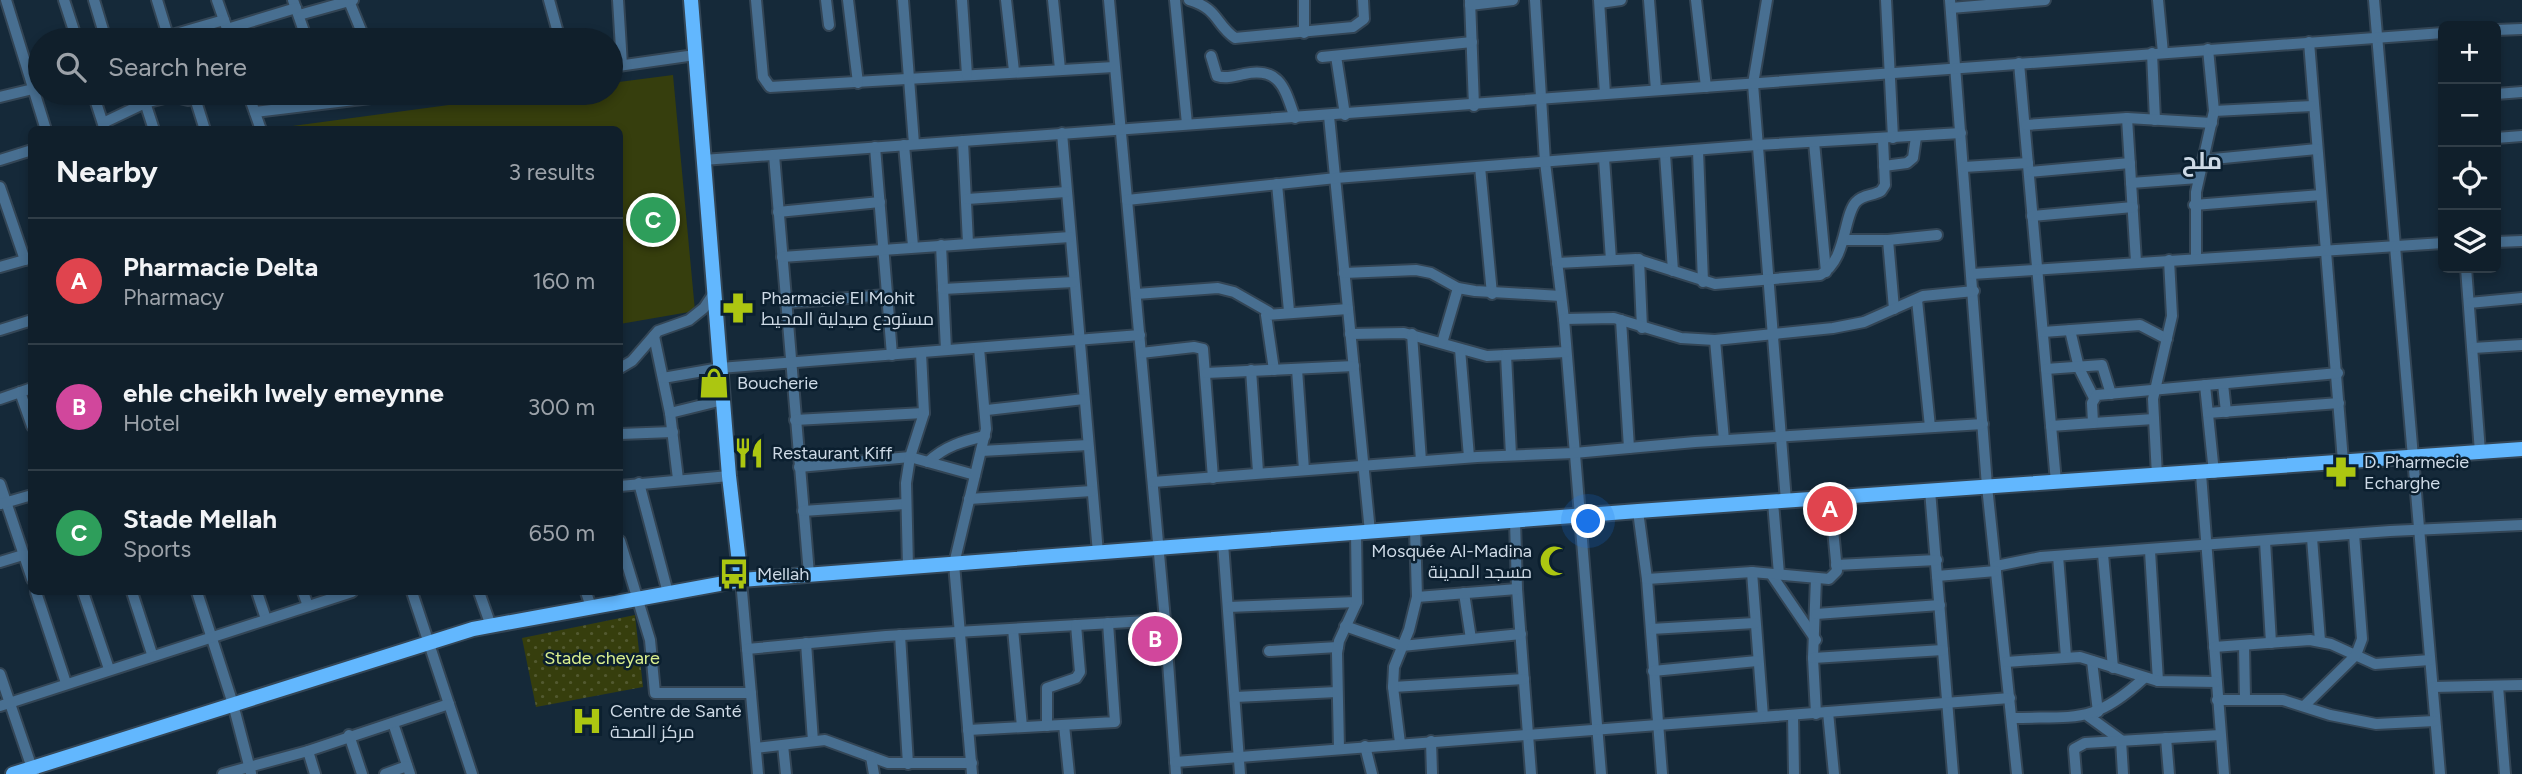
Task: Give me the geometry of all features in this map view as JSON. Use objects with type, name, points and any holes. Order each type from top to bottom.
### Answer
[{"type":"main road","points":[[691,0],[729,475],[741,580]]},
{"type":"main road","points":[[13,774],[33,771],[428,642],[491,626],[741,580],[1638,511],[2522,449]]},
{"type":"street","points":[[6,0],[28,73]]},
{"type":"street","points":[[64,0],[73,28]]},
{"type":"street","points":[[94,0],[102,28]]},
{"type":"street","points":[[157,0],[166,28]]},
{"type":"street","points":[[217,0],[226,28]]},
{"type":"street","points":[[549,0],[557,28]]},
{"type":"street","points":[[617,28],[618,0]]},
{"type":"street","points":[[756,0],[762,76],[770,88],[1013,71],[1114,67]]},
{"type":"street","points":[[825,0],[829,25]]},
{"type":"street","points":[[848,0],[858,83]]},
{"type":"street","points":[[904,0],[910,80],[909,145],[913,246]]},
{"type":"street","points":[[962,0],[967,75]]},
{"type":"street","points":[[1006,0],[1013,71]]},
{"type":"street","points":[[1053,0],[1060,69]]},
{"type":"street","points":[[1109,0],[1159,548],[1176,774]]},
{"type":"street","points":[[1175,0],[1187,124]]},
{"type":"street","points":[[1189,0],[1214,12],[1227,33],[1235,38],[1304,33],[1359,25],[1363,19],[1363,0]]},
{"type":"street","points":[[1304,0],[1304,33]]},
{"type":"street","points":[[1474,106],[1470,3],[1513,0]]},
{"type":"street","points":[[1535,0],[1545,162],[1564,319],[1601,774]]},
{"type":"street","points":[[1605,94],[1600,1],[1621,0]]},
{"type":"street","points":[[1649,0],[1656,90]]},
{"type":"street","points":[[1696,0],[1706,87]]},
{"type":"street","points":[[1767,0],[1753,84],[1779,436],[1775,574],[1816,640]]},
{"type":"street","points":[[1557,263],[1639,260],[1703,282],[1809,277],[1826,272],[1844,240],[1852,207],[1858,200],[1881,191],[1885,184],[1884,166],[1892,73],[1886,0]]},
{"type":"street","points":[[2017,774],[1987,486],[1950,4],[2045,0]]},
{"type":"street","points":[[2155,120],[2158,0]]},
{"type":"street","points":[[2374,0],[2440,774]]},
{"type":"street","points":[[206,28],[296,8],[351,1],[361,28]]},
{"type":"street","points":[[296,8],[303,28]]},
{"type":"street","points":[[2501,30],[2522,29]]},
{"type":"street","points":[[703,160],[1474,106],[1656,90],[2438,33]]},
{"type":"street","points":[[1322,57],[1472,42]]},
{"type":"street","points":[[2309,42],[2338,373],[2343,461]]},
{"type":"street","points":[[2196,259],[2194,205],[2214,111],[2208,49]]},
{"type":"street","points":[[623,65],[695,55]]},
{"type":"street","points":[[1211,56],[1217,76],[1224,78],[1256,71],[1270,75],[1284,85],[1294,118]]},
{"type":"street","points":[[1336,56],[1345,115]]},
{"type":"street","points":[[2019,63],[2056,482]]},
{"type":"street","points":[[0,97],[28,90]]},
{"type":"street","points":[[2501,94],[2522,92]]},
{"type":"street","points":[[38,105],[45,126]]},
{"type":"street","points":[[97,105],[104,126],[134,105]]},
{"type":"street","points":[[146,105],[153,126]]},
{"type":"street","points":[[197,105],[204,126]]},
{"type":"street","points":[[252,105],[260,126]]},
{"type":"street","points":[[255,112],[291,105]]},
{"type":"street","points":[[2214,111],[2314,106]]},
{"type":"street","points":[[1329,116],[1364,465],[1363,533],[1357,602],[1338,647],[1339,749]]},
{"type":"street","points":[[2026,125],[2127,118],[2212,123]]},
{"type":"street","points":[[2127,118],[2136,262]]},
{"type":"street","points":[[1127,200],[1336,178],[1757,145],[1961,133]]},
{"type":"street","points":[[1062,134],[1098,553]]},
{"type":"street","points":[[2501,138],[2522,136]]},
{"type":"street","points":[[1884,166],[1907,163],[1913,159],[1916,137]]},
{"type":"street","points":[[963,141],[968,243]]},
{"type":"street","points":[[1814,142],[1826,272]]},
{"type":"street","points":[[875,147],[892,355]]},
{"type":"street","points":[[2203,160],[2317,149]]},
{"type":"street","points":[[0,160],[28,151]]},
{"type":"street","points":[[1698,151],[1703,282]]},
{"type":"street","points":[[1665,154],[1673,271]]},
{"type":"street","points":[[774,155],[809,575]]},
{"type":"street","points":[[1604,158],[1611,260]]},
{"type":"street","points":[[1964,167],[2130,163]]},
{"type":"street","points":[[1480,167],[1492,294]]},
{"type":"street","points":[[2131,183],[2198,177]]},
{"type":"street","points":[[1277,184],[1289,311]]},
{"type":"street","points":[[0,187],[28,259],[0,267]]},
{"type":"street","points":[[967,200],[1066,192]]},
{"type":"street","points":[[2194,205],[2321,195]]},
{"type":"street","points":[[779,212],[880,202]]},
{"type":"street","points":[[2032,216],[2133,207]]},
{"type":"street","points":[[1844,240],[1888,240],[1937,235]]},
{"type":"street","points":[[782,257],[1070,237]]},
{"type":"street","points":[[1888,240],[1895,309]]},
{"type":"street","points":[[2501,242],[2522,241]]},
{"type":"street","points":[[1972,274],[2438,243]]},
{"type":"street","points":[[941,245],[946,350]]},
{"type":"street","points":[[1639,260],[1642,328]]},
{"type":"street","points":[[2157,476],[2155,390],[2173,303],[2169,260]]},
{"type":"street","points":[[1345,273],[1416,270],[1431,273],[1458,288],[1492,294],[1561,296]]},
{"type":"street","points":[[2466,273],[2480,452]]},
{"type":"street","points":[[943,289],[1074,282]]},
{"type":"street","points":[[1136,294],[1218,288],[1234,292],[1269,312],[1348,309]]},
{"type":"street","points":[[1442,343],[1458,288]]},
{"type":"street","points":[[1564,319],[1621,320],[1681,338],[1715,341],[1771,336],[1864,322],[1923,296],[1973,291]]},
{"type":"street","points":[[623,366],[632,361],[658,331],[689,320],[714,293]]},
{"type":"street","points":[[785,303],[886,295]]},
{"type":"street","points":[[2469,303],[2522,298]]},
{"type":"street","points":[[1917,300],[1930,427]]},
{"type":"street","points":[[1269,312],[1265,318],[1274,370]]},
{"type":"street","points":[[1621,320],[1629,448]]},
{"type":"street","points":[[0,330],[28,321]]},
{"type":"street","points":[[2043,332],[2140,325],[2167,339]]},
{"type":"street","points":[[2070,330],[2079,368],[2094,398],[2093,423]]},
{"type":"street","points":[[1350,334],[1412,334],[1487,356],[1566,352]]},
{"type":"street","points":[[1412,334],[1421,461]]},
{"type":"street","points":[[663,378],[720,368],[1140,335]]},
{"type":"street","points":[[654,336],[670,413],[678,479]]},
{"type":"street","points":[[1715,341],[1724,440]]},
{"type":"street","points":[[2473,348],[2522,345]]},
{"type":"street","points":[[1142,353],[1200,347],[1205,355],[1213,478]]},
{"type":"street","points":[[756,748],[813,741],[833,742],[888,763],[972,769],[954,564],[985,436],[987,410],[979,348]]},
{"type":"street","points":[[1460,349],[1469,457]]},
{"type":"street","points":[[908,567],[905,504],[910,457],[924,413],[921,353]]},
{"type":"street","points":[[1506,355],[1511,456]]},
{"type":"street","points":[[1206,373],[1354,366]]},
{"type":"street","points":[[2046,369],[2104,367],[2111,394]]},
{"type":"street","points":[[1297,369],[1304,470]]},
{"type":"street","points":[[1251,370],[1258,472]]},
{"type":"street","points":[[2094,398],[2111,394],[2338,373]]},
{"type":"street","points":[[2223,384],[2226,412]]},
{"type":"street","points":[[2205,385],[2208,413],[2207,547],[2224,774]]},
{"type":"street","points":[[0,399],[26,390]]},
{"type":"street","points":[[987,410],[1084,399]]},
{"type":"street","points":[[670,413],[723,400]]},
{"type":"street","points":[[2208,413],[2339,403]]},
{"type":"street","points":[[795,420],[924,413]]},
{"type":"street","points":[[2051,426],[2154,419]]},
{"type":"street","points":[[1153,482],[1469,457],[1574,453],[1779,436],[1983,424]]},
{"type":"street","points":[[623,434],[673,432]]},
{"type":"street","points":[[928,462],[939,451],[985,436]]},
{"type":"street","points":[[981,451],[1088,445]]},
{"type":"street","points":[[799,467],[910,457],[975,475]]},
{"type":"street","points":[[623,486],[729,475]]},
{"type":"street","points":[[639,483],[668,593]]},
{"type":"street","points":[[0,484],[3,504],[28,568]]},
{"type":"street","points":[[1930,490],[1952,774]]},
{"type":"street","points":[[969,499],[1092,491]]},
{"type":"street","points":[[3,504],[28,496]]},
{"type":"street","points":[[1647,579],[1752,572],[1816,578],[1835,576],[1830,498]]},
{"type":"street","points":[[803,511],[905,504]]},
{"type":"street","points":[[1638,511],[1647,579],[1662,774]]},
{"type":"street","points":[[1516,521],[1517,589],[1531,774]]},
{"type":"street","points":[[1937,576],[1996,569],[2058,556],[2354,534],[2522,525]]},
{"type":"street","points":[[1400,743],[1393,687],[1394,667],[1417,597],[1415,529]]},
{"type":"street","points":[[2305,706],[2356,654],[2362,629],[2354,534]]},
{"type":"street","points":[[2312,538],[2320,641]]},
{"type":"street","points":[[2265,541],[2271,643]]},
{"type":"street","points":[[1223,543],[1240,774]]},
{"type":"street","points":[[623,551],[650,640],[655,693],[751,693]]},
{"type":"street","points":[[2150,551],[2158,681]]},
{"type":"street","points":[[2103,554],[2113,668]]},
{"type":"street","points":[[0,562],[23,555]]},
{"type":"street","points":[[2058,556],[2066,657]]},
{"type":"street","points":[[1836,565],[1937,560]]},
{"type":"street","points":[[1752,572],[1763,717]]},
{"type":"street","points":[[1816,578],[1816,640],[1813,658],[1834,774]]},
{"type":"street","points":[[741,580],[758,774]]},
{"type":"street","points":[[1417,597],[1517,589]]},
{"type":"street","points":[[1464,593],[1471,639]]},
{"type":"street","points":[[37,595],[66,683]]},
{"type":"street","points":[[84,595],[109,669]]},
{"type":"street","points":[[133,595],[152,654]]},
{"type":"street","points":[[198,595],[233,704],[250,771]]},
{"type":"street","points":[[258,595],[266,619]]},
{"type":"street","points":[[304,595],[308,606]]},
{"type":"street","points":[[5,704],[152,654],[341,595]]},
{"type":"street","points":[[413,595],[472,774]]},
{"type":"street","points":[[481,595],[491,626]]},
{"type":"street","points":[[587,595],[592,607]]},
{"type":"street","points":[[1228,607],[1357,602]]},
{"type":"street","points":[[1816,614],[1940,605]]},
{"type":"street","points":[[747,649],[900,635],[1165,620]]},
{"type":"street","points":[[968,730],[1115,722],[1108,623]]},
{"type":"street","points":[[1651,629],[1755,623]]},
{"type":"street","points":[[1047,726],[1047,688],[1076,678],[1080,672],[1076,625]]},
{"type":"street","points":[[1345,626],[1402,646],[1521,634]]},
{"type":"street","points":[[1013,629],[1022,727]]},
{"type":"street","points":[[900,635],[908,764]]},
{"type":"street","points":[[2214,647],[2320,641],[2386,665],[2430,660]]},
{"type":"street","points":[[806,643],[813,741]]},
{"type":"street","points":[[2244,645],[2245,698]]},
{"type":"street","points":[[1269,652],[1338,647]]},
{"type":"street","points":[[1813,658],[1943,650]]},
{"type":"street","points":[[2006,662],[2066,657],[2092,661],[2158,681],[2216,682]]},
{"type":"street","points":[[1653,671],[1758,661]]},
{"type":"street","points":[[2092,661],[2093,714],[2121,740],[2123,774]]},
{"type":"street","points":[[0,674],[5,704],[33,771]]},
{"type":"street","points":[[1393,687],[1524,678]]},
{"type":"street","points":[[2012,718],[2093,714],[2144,678]]},
{"type":"street","points":[[2432,687],[2522,685]]},
{"type":"street","points":[[2498,686],[2505,774]]},
{"type":"street","points":[[1235,697],[1337,692]]},
{"type":"street","points":[[1175,762],[2010,698]]},
{"type":"street","points":[[2217,700],[2283,700],[2330,715],[2376,724],[2435,721]]},
{"type":"street","points":[[223,774],[250,771],[349,735],[449,704]]},
{"type":"street","points":[[1793,715],[1794,774]]},
{"type":"street","points":[[385,774],[409,770],[393,723]]},
{"type":"street","points":[[1065,725],[1069,774]]},
{"type":"street","points":[[349,735],[362,774]]},
{"type":"street","points":[[2076,774],[2076,746],[2092,741],[2220,735]]},
{"type":"street","points":[[2166,738],[2169,774]]},
{"type":"street","points":[[1431,741],[1432,774]]},
{"type":"street","points":[[783,745],[786,774]]},
{"type":"street","points":[[1364,746],[1372,774]]},
{"type":"street","points":[[308,751],[315,774]]},
{"type":"street","points":[[871,757],[874,774]]},
{"type":"green space","points":[[673,75],[695,311],[623,323],[623,126],[292,126],[449,105],[623,105],[623,81]]},
{"type":"green space","name":"Stade cheyare","points":[[635,615],[643,687],[536,707],[522,638]]},
{"type":"place","name":"Stade Mellah","points":[[653,220]]},
{"type":"place","name":"Pharmacie El Mohit مستودع صيدلية المحيط","points":[[738,308]]},
{"type":"place","name":"Boucherie","points":[[714,383]]},
{"type":"place","name":"Restaurant Kiff","points":[[749,453]]},
{"type":"place","name":"D. Pharmecie Echarghe","points":[[2341,472]]},
{"type":"place","name":"Pharmacie Delta","points":[[1830,509]]},
{"type":"place","name":"Mosquée Al-Madina مسجد المدينة","points":[[1555,561]]},
{"type":"place","name":"Mellah","points":[[734,574]]},
{"type":"place","name":"ehle cheikh lwely emeynne","points":[[1155,639]]},
{"type":"place","name":"Centre de Santé مركز الصحة","points":[[587,721]]},
{"type":"district","name":"ملح","points":[[2202,160]]}]
